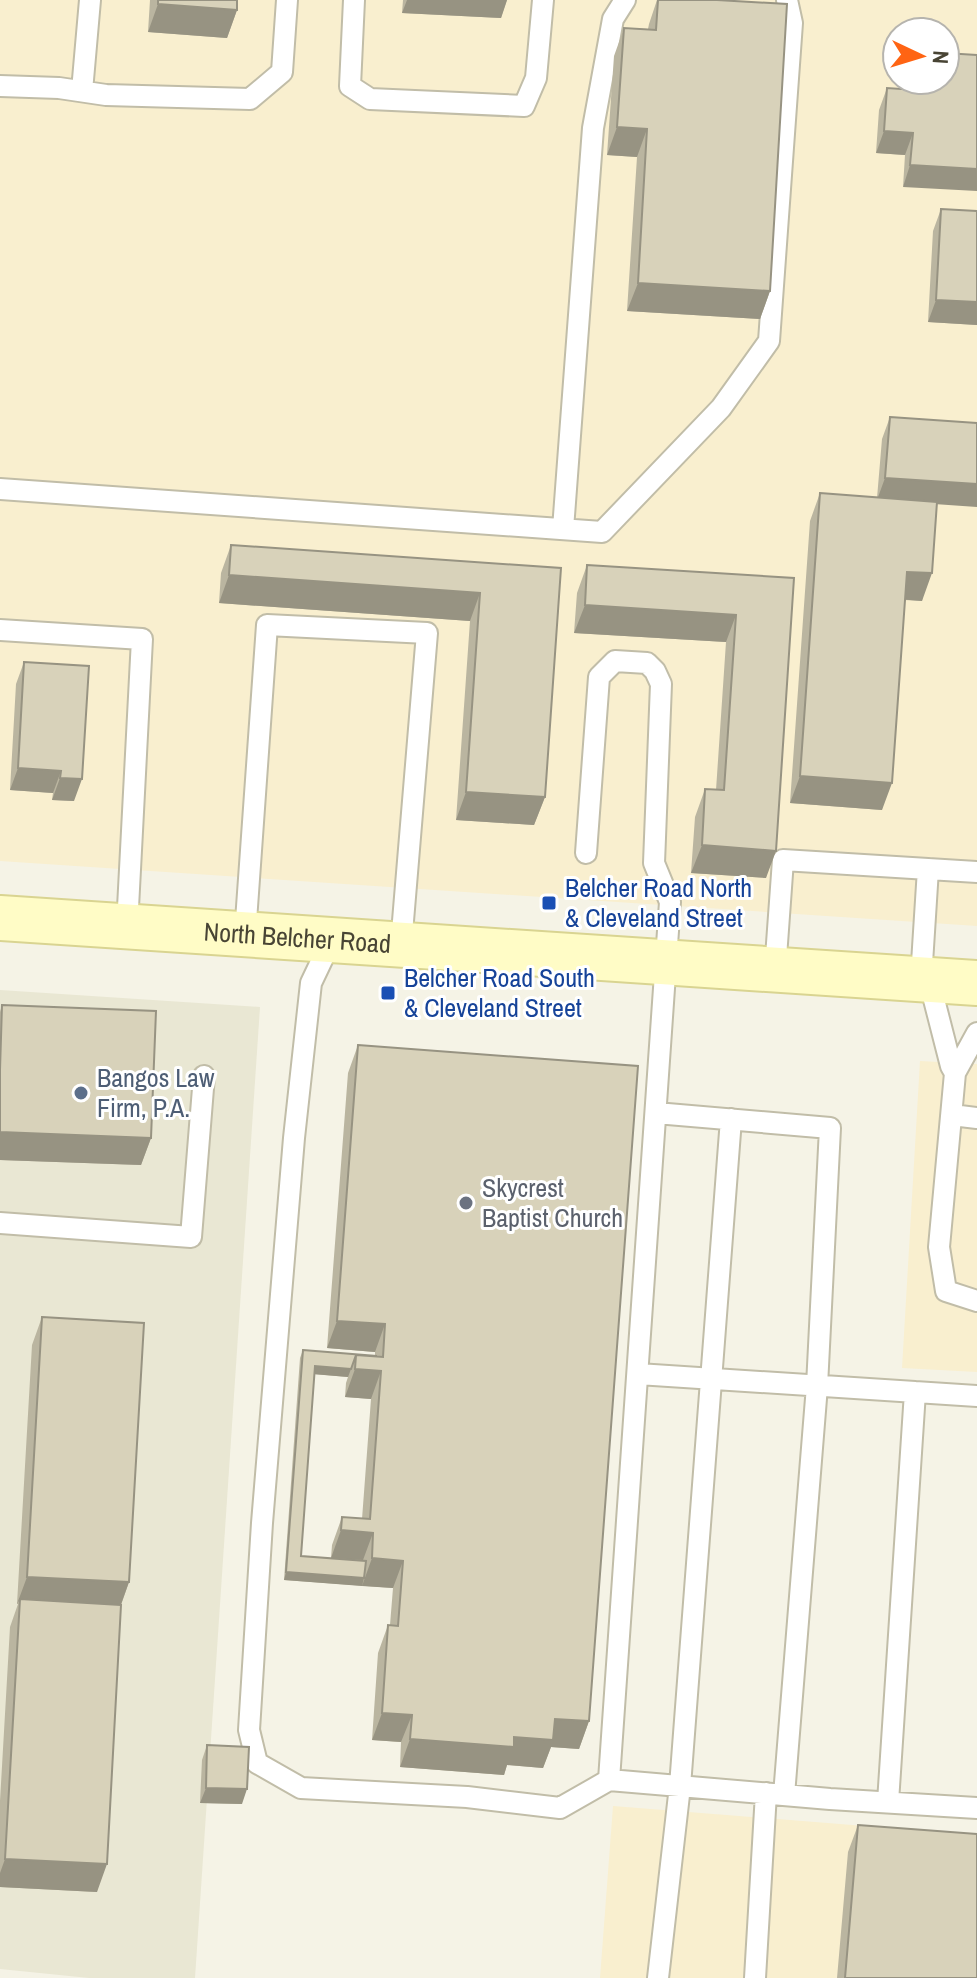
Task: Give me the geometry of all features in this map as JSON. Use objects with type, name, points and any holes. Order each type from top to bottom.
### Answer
[{"type":"main road","name":"North Belcher Road","points":[[0,918],[977,983]]},
{"type":"lane","points":[[82,91],[90,0]]},
{"type":"lane","points":[[0,86],[59,88],[106,95],[250,99],[282,72],[287,0]]},
{"type":"lane","points":[[354,0],[350,86],[370,99],[500,106],[524,106],[536,78],[543,0]]},
{"type":"lane","points":[[563,529],[593,128],[613,19],[625,0]]},
{"type":"lane","points":[[0,489],[602,532],[721,408],[769,341],[792,23],[787,0]]},
{"type":"lane","points":[[245,935],[267,625],[427,633],[401,945]]},
{"type":"lane","points":[[0,630],[142,639],[127,927]]},
{"type":"lane","points":[[586,853],[599,677],[615,661],[647,663],[661,684],[654,863],[670,902],[609,1780]]},
{"type":"lane","points":[[775,971],[783,860],[977,872]]},
{"type":"lane","points":[[928,869],[925,980],[955,1073]]},
{"type":"lane","points":[[331,941],[311,983],[292,1153],[262,1523],[249,1730],[257,1763],[301,1788],[467,1797],[560,1808],[609,1780],[977,1808]]},
{"type":"lane","points":[[977,1033],[955,1073],[939,1247],[946,1291],[977,1301]]},
{"type":"lane","points":[[0,1223],[191,1237],[204,1076]]},
{"type":"lane","points":[[656,1113],[830,1128],[817,1386],[755,1978]]},
{"type":"lane","points":[[952,1115],[977,1118]]},
{"type":"lane","points":[[658,1978],[680,1786],[731,1119]]},
{"type":"lane","points":[[638,1374],[977,1396]]},
{"type":"lane","points":[[888,1802],[915,1392]]},
{"type":"shaded area","points":[[0,0],[977,0],[977,926],[0,861]]},
{"type":"shaded area","points":[[0,990],[260,1007],[195,1978],[89,1978],[0,1969]]},
{"type":"shaded area","points":[[920,1061],[977,1064],[977,1372],[902,1368]]},
{"type":"shaded area","points":[[613,1806],[977,1835],[977,1978],[600,1978]]},
{"type":"building","points":[[158,0],[237,0],[237,10],[158,4]]},
{"type":"building","points":[[658,0],[787,4],[770,291],[638,283],[647,129],[617,127],[624,28],[656,30]]},
{"type":"building","points":[[961,54],[977,55],[977,169],[910,165],[913,133],[884,131],[886,96],[961,96]]},
{"type":"building","points":[[941,209],[977,211],[977,302],[936,300]]},
{"type":"building","points":[[890,417],[977,423],[977,484],[885,478]]},
{"type":"building","points":[[820,493],[937,502],[932,573],[907,572],[892,783],[800,776]]},
{"type":"building","points":[[231,545],[561,568],[545,797],[466,792],[480,593],[229,575]]},
{"type":"building","points":[[587,565],[794,578],[776,851],[702,845],[705,789],[724,790],[736,615],[585,605]]},
{"type":"building","points":[[24,662],[89,666],[82,779],[60,778],[61,771],[18,768]]},
{"type":"building","points":[[2,1005],[156,1011],[151,1138],[0,1132]]},
{"type":"building","points":[[358,1045],[638,1066],[589,1721],[555,1719],[553,1740],[514,1737],[514,1747],[410,1739],[412,1715],[382,1713],[388,1625],[398,1626],[403,1561],[372,1558],[373,1533],[341,1530],[342,1517],[370,1519],[381,1371],[355,1369],[356,1355],[383,1357],[385,1324],[337,1321]]},
{"type":"building","points":[[42,1317],[144,1323],[129,1582],[27,1577]]},
{"type":"building","points":[[303,1350],[377,1356],[356,1355],[351,1369],[315,1366],[301,1556],[366,1561],[364,1578],[286,1572]]},
{"type":"building","points":[[20,1599],[121,1605],[107,1864],[5,1859]]},
{"type":"building","points":[[207,1745],[249,1747],[247,1789],[206,1788]]},
{"type":"building","points":[[858,1825],[977,1834],[977,1978],[845,1978]]},
{"type":"place","name":"Belcher Road North & Cleveland Street","points":[[549,903]]},
{"type":"place","name":"Belcher Road South & Cleveland Street","points":[[388,993]]},
{"type":"place","name":"Bangos Law Firm, P.A.","points":[[81,1093]]},
{"type":"place","name":"Skycrest Baptist Church","points":[[466,1203]]}]
